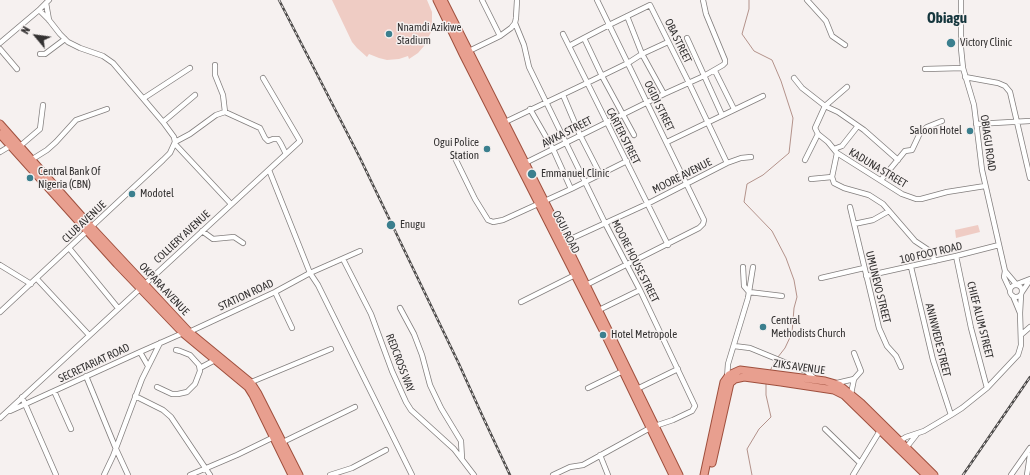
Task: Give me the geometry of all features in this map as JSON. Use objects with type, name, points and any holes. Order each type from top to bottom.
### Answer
[{"type":"main road","name":"OGUI ROAD","points":[[437,0],[466,53],[562,243],[586,285],[637,389],[673,475]]},
{"type":"main road","name":"OGUI ROAD","points":[[443,0],[466,53]]},
{"type":"main road","name":"OKPARA AVENUE","points":[[0,124],[29,162]]},
{"type":"main road","name":"OGUI ROAD","points":[[502,124],[525,164],[541,202]]},
{"type":"main road","name":"OKPARA AVENUE","points":[[0,134],[10,146],[29,162],[89,229],[186,332],[215,360],[248,383]]},
{"type":"main road","name":"OGUI ROAD","points":[[562,243],[575,275],[623,371],[679,475]]},
{"type":"main road","name":"OKPARA AVENUE","points":[[186,332],[248,383],[258,394],[294,473]]},
{"type":"main road","name":"ZIKS AVENUE","points":[[728,380],[756,375],[834,390],[844,395],[883,428]]},
{"type":"main road","points":[[704,475],[724,382],[728,380]]},
{"type":"main road","points":[[709,475],[728,380]]},
{"type":"main road","name":"ZIKS AVENUE","points":[[782,380],[816,380],[835,384],[844,388],[898,443],[926,475]]},
{"type":"main road","name":"OKPARA AVENUE","points":[[276,436],[283,442],[294,473]]},
{"type":"main road","name":"ZIKS AVENUE","points":[[904,450],[934,475]]},
{"type":"street","points":[[482,0],[500,36]]},
{"type":"street","points":[[466,53],[500,36],[511,28],[515,23],[517,0]]},
{"type":"street","name":"OGIDI STREET","points":[[597,0],[704,220],[700,228],[668,245]]},
{"type":"street","name":"AWKA STREET","points":[[525,164],[580,135],[715,71],[725,63],[706,14],[703,0]]},
{"type":"street","points":[[808,0],[826,21],[832,36],[845,45]]},
{"type":"street","name":"OBIAGU ROAD","points":[[961,0],[961,48],[963,68],[974,105],[978,149],[999,245],[1004,277],[1010,290]]},
{"type":"street","points":[[0,43],[47,2]]},
{"type":"street","points":[[47,2],[50,20]]},
{"type":"street","name":"OBA STREET","points":[[569,46],[649,5],[651,6],[707,122]]},
{"type":"street","points":[[39,10],[50,20],[65,39],[80,48],[108,59],[144,98],[174,137],[175,143],[231,204]]},
{"type":"street","points":[[627,16],[642,54],[664,94]]},
{"type":"street","name":"MOORE HOUSE STREET","points":[[515,23],[524,45],[529,67],[640,290],[695,406],[692,410],[673,420],[652,427]]},
{"type":"street","name":"CARTER STREET","points":[[563,34],[668,245]]},
{"type":"street","points":[[584,38],[602,76],[634,136]]},
{"type":"street","points":[[687,38],[722,115]]},
{"type":"street","points":[[40,54],[46,54],[65,39]]},
{"type":"street","points":[[502,124],[530,109],[602,76],[642,54],[668,42]]},
{"type":"street","points":[[0,49],[17,69]]},
{"type":"street","points":[[215,65],[214,74],[223,95],[226,112]]},
{"type":"street","points":[[144,98],[190,68]]},
{"type":"street","points":[[926,68],[963,68]]},
{"type":"street","points":[[715,71],[734,109]]},
{"type":"street","points":[[966,77],[998,83],[1005,86],[1011,95],[1030,177]]},
{"type":"street","name":"COLLIERY AVENUE","points":[[7,412],[300,141],[263,78]]},
{"type":"street","points":[[794,78],[802,88],[825,106],[838,112],[864,130],[898,160]]},
{"type":"street","points":[[805,160],[818,134],[815,128],[825,106],[847,87]]},
{"type":"street","points":[[163,122],[195,95]]},
{"type":"street","points":[[563,95],[580,135],[600,174]]},
{"type":"street","points":[[667,142],[763,96]]},
{"type":"street","points":[[19,147],[40,129],[43,105]]},
{"type":"street","points":[[29,162],[56,142],[76,120],[107,109]]},
{"type":"street","points":[[530,109],[553,149],[571,189]]},
{"type":"street","points":[[175,143],[216,115],[226,112],[260,128],[268,141],[273,139],[278,140],[282,144],[286,154]]},
{"type":"street","points":[[881,180],[905,151],[912,150],[920,133],[926,127],[942,121]]},
{"type":"street","points":[[976,124],[1030,121]]},
{"type":"street","name":"MOORE AVENUE","points":[[562,243],[647,204],[727,163],[707,122]]},
{"type":"street","points":[[857,126],[842,146],[836,151],[832,177],[834,183],[837,186],[869,195],[883,204],[915,241],[930,251],[935,261]]},
{"type":"street","name":"KADUNA STREET","points":[[818,134],[836,151],[902,194],[916,199],[926,198],[947,192],[986,186]]},
{"type":"street","name":"CLUB AVENUE","points":[[0,312],[163,160],[170,153],[175,143]]},
{"type":"street","points":[[0,152],[10,146]]},
{"type":"street","points":[[453,154],[475,199],[490,222],[503,220],[586,182],[627,161]]},
{"type":"street","points":[[727,163],[741,158],[751,157]]},
{"type":"street","points":[[269,170],[310,273],[318,285],[412,475]]},
{"type":"street","points":[[811,179],[832,177]]},
{"type":"street","name":"UMUNEVO STREET","points":[[850,207],[879,328],[887,346],[896,356],[901,367]]},
{"type":"street","points":[[854,224],[873,220],[889,210]]},
{"type":"street","points":[[202,231],[214,239],[234,237],[243,243]]},
{"type":"street","points":[[586,285],[668,245]]},
{"type":"street","name":"100 FOOT ROAD","points":[[866,276],[911,267],[999,245]]},
{"type":"street","points":[[69,248],[118,308]]},
{"type":"street","name":"STATION ROAD","points":[[186,332],[275,292],[310,273],[360,251]]},
{"type":"street","name":"CHIEF ALUM STREET","points":[[956,256],[971,328],[987,388]]},
{"type":"street","name":"REDCROSS WAY","points":[[343,259],[375,324],[392,371],[406,402],[412,410],[444,440],[474,475]]},
{"type":"street","points":[[0,265],[31,284]]},
{"type":"street","points":[[743,267],[744,286],[749,292],[782,296]]},
{"type":"street","points":[[728,380],[728,364],[749,292],[753,267]]},
{"type":"street","name":"ANINWEDE STREET","points":[[911,267],[933,360],[951,415]]},
{"type":"street","points":[[821,278],[864,268]]},
{"type":"street","points":[[898,443],[951,415],[987,388],[1018,355],[1022,334],[1020,313],[1022,293],[1021,287],[1016,284],[1004,271]]},
{"type":"street","points":[[521,302],[575,275]]},
{"type":"street","points":[[37,278],[89,335]]},
{"type":"street","points":[[1020,313],[1010,290],[1012,286],[1016,284],[1030,280]]},
{"type":"street","points":[[1013,296],[1017,297],[1022,293],[1030,280]]},
{"type":"street","points":[[598,310],[640,290]]},
{"type":"street","points":[[275,292],[292,328]]},
{"type":"street","points":[[400,308],[416,341],[424,362],[430,385],[441,408],[461,441],[462,460]]},
{"type":"street","points":[[1022,334],[1030,327]]},
{"type":"street","name":"SECRETARIAT ROAD","points":[[7,412],[186,332]]},
{"type":"street","points":[[104,475],[116,449],[135,396],[160,343]]},
{"type":"street","points":[[734,346],[750,348],[806,371],[816,380]]},
{"type":"street","points":[[248,383],[331,349]]},
{"type":"street","points":[[157,387],[172,394],[187,392],[195,384],[200,368],[197,362],[190,356],[176,350]]},
{"type":"street","points":[[140,352],[148,366]]},
{"type":"street","points":[[835,384],[854,379],[860,373],[861,369],[854,353]]},
{"type":"street","points":[[200,368],[215,360]]},
{"type":"street","points":[[637,389],[678,369]]},
{"type":"street","points":[[588,388],[623,371]]},
{"type":"street","points":[[86,376],[128,475]]},
{"type":"street","points":[[851,394],[854,379]]},
{"type":"street","points":[[54,391],[71,429]]},
{"type":"street","points":[[135,396],[164,410],[171,417],[210,475]]},
{"type":"street","points":[[22,397],[56,475]]},
{"type":"street","points":[[283,442],[355,407]]},
{"type":"street","points":[[0,418],[7,412]]},
{"type":"street","points":[[553,475],[570,466],[583,464],[652,427]]},
{"type":"street","points":[[853,475],[883,428]]},
{"type":"street","points":[[825,430],[860,463]]},
{"type":"street","points":[[904,450],[917,434]]},
{"type":"street","points":[[190,475],[276,436]]},
{"type":"street","points":[[1011,475],[1030,448]]},
{"type":"street","points":[[330,475],[352,468],[386,450]]},
{"type":"street","points":[[600,455],[608,475]]},
{"type":"street","points":[[1027,475],[1030,455]]},
{"type":"shaded area","name":"Nnamdi Azikiwe Stadium","points":[[332,0],[427,0],[432,12],[432,30],[424,46],[418,53],[409,59],[408,56],[399,59],[387,60],[369,54],[367,57],[352,42]]},
{"type":"shaded area","points":[[978,225],[980,232],[956,238],[955,230]]},
{"type":"waterway","points":[[749,0],[749,9],[742,34],[754,51],[772,60],[781,81],[793,118],[789,153],[763,175],[747,184],[744,202],[772,231],[786,258],[794,280],[797,297],[794,308],[792,333],[785,348],[778,357]]},
{"type":"waterway","points":[[770,371],[775,361]]},
{"type":"waterway","points":[[752,475],[747,449],[759,429],[771,417],[766,395],[766,383]]},
{"type":"railway","points":[[279,0],[360,158],[459,364],[510,475]]},
{"type":"railway","points":[[963,475],[1030,377]]},
{"type":"place","name":"Nnamdi Azikiwe Stadium","points":[[389,34]]},
{"type":"place","name":"Victory Clinic","points":[[951,43]]},
{"type":"place","name":"Saloon Hotel","points":[[970,131]]},
{"type":"place","name":"Ogui Police Station","points":[[487,149]]},
{"type":"place","name":"Emmanuel Clinic","points":[[532,174]]},
{"type":"place","name":"Central Bank Of Nigeria (CBN)","points":[[30,178]]},
{"type":"place","name":"Modotel","points":[[132,194]]},
{"type":"place","name":"Enugu","points":[[391,225]]},
{"type":"place","name":"Central Methodists Church","points":[[763,327]]},
{"type":"place","name":"Hotel Metropole","points":[[603,335]]},
{"type":"district","name":"Obiagu","points":[[947,18]]}]
